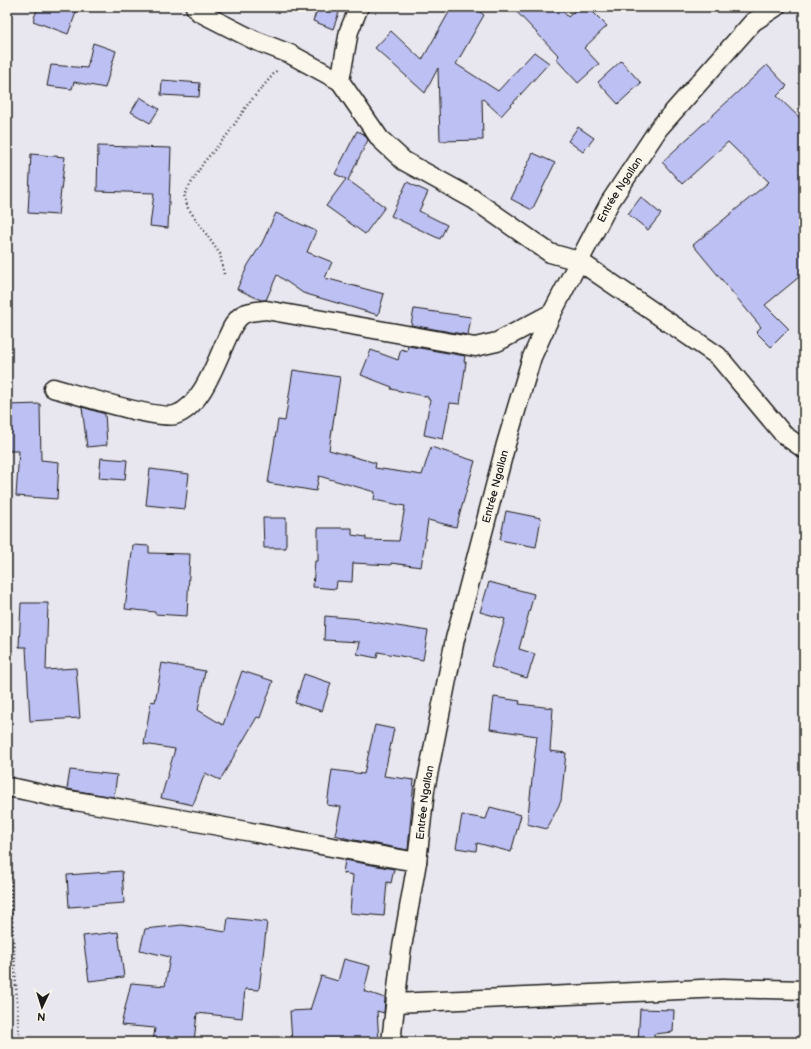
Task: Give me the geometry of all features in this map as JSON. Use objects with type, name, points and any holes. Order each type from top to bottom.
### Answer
[{"type":"street","points":[[195,7],[199,12],[254,40],[290,54],[340,81],[380,139],[404,161],[474,199],[550,253],[579,262],[718,356],[784,435],[804,449]]},
{"type":"street","points":[[340,81],[349,31],[359,7]]},
{"type":"street","name":"Entrée Ngallan","points":[[391,1042],[401,953],[417,862],[426,783],[455,639],[532,357],[552,314],[610,202],[659,128],[753,22],[776,7]]},
{"type":"street","points":[[53,388],[142,412],[175,415],[186,409],[200,394],[231,330],[241,316],[250,312],[266,310],[474,347],[497,342],[552,314]]},
{"type":"street","points":[[9,787],[72,801],[230,827],[417,862]]},
{"type":"street","points":[[396,1003],[723,988],[804,990]]},
{"type":"path","points":[[224,274],[220,254],[188,208],[184,195],[204,162],[228,134],[248,104],[290,54]]},
{"type":"path","points":[[7,755],[11,904],[19,1035],[22,1042]]},
{"type":"building","points":[[38,7],[78,7],[68,34],[33,21]]},
{"type":"building","points":[[318,7],[341,7],[333,29],[313,21]]},
{"type":"building","points":[[452,7],[473,7],[484,15],[456,64],[498,91],[534,52],[549,63],[501,116],[482,98],[483,140],[440,141],[438,68],[425,93],[375,48],[391,31],[422,60]]},
{"type":"building","points":[[512,7],[559,7],[568,17],[579,7],[588,7],[607,26],[584,48],[599,64],[578,83],[556,59],[559,56]]},
{"type":"building","points":[[93,43],[116,51],[105,88],[74,82],[72,89],[47,86],[51,65],[87,68]]},
{"type":"building","points":[[621,61],[641,83],[618,104],[598,82]]},
{"type":"building","points":[[767,65],[787,86],[777,96],[804,122],[804,273],[765,305],[789,329],[771,347],[756,332],[761,327],[693,245],[769,182],[728,142],[682,184],[662,162]]},
{"type":"building","points":[[162,80],[200,83],[199,97],[161,95]]},
{"type":"building","points":[[140,97],[159,109],[150,123],[131,112]]},
{"type":"building","points":[[578,127],[594,138],[583,152],[568,141]]},
{"type":"building","points":[[357,131],[364,134],[368,140],[348,180],[385,207],[365,234],[326,206],[346,179],[335,174]]},
{"type":"building","points":[[98,146],[171,148],[168,228],[150,226],[154,193],[97,191]]},
{"type":"building","points":[[533,153],[555,163],[532,210],[511,199]]},
{"type":"building","points":[[31,154],[65,157],[58,215],[28,213]]},
{"type":"building","points":[[407,182],[428,192],[419,211],[447,225],[440,239],[391,216]]},
{"type":"building","points":[[641,197],[661,214],[648,230],[628,214]]},
{"type":"building","points":[[276,213],[316,231],[307,252],[332,262],[325,278],[384,294],[378,315],[303,293],[277,275],[266,300],[261,300],[237,289],[248,265],[262,243]]},
{"type":"building","points":[[414,309],[471,317],[468,335],[411,325]]},
{"type":"building","points":[[408,346],[465,356],[464,362],[466,362],[460,404],[450,403],[443,439],[424,435],[430,400],[428,397],[391,389],[392,387],[361,375],[371,350],[398,360],[401,349],[407,351]]},
{"type":"building","points":[[293,370],[340,377],[329,450],[376,463],[375,468],[422,475],[431,447],[475,461],[456,527],[428,520],[421,567],[391,563],[391,565],[353,563],[352,582],[337,581],[336,589],[313,587],[315,561],[318,561],[318,528],[352,528],[352,535],[366,537],[366,540],[399,541],[405,506],[374,500],[375,492],[319,476],[316,491],[268,483],[278,420],[285,421]]},
{"type":"building","points":[[40,404],[41,460],[59,462],[57,499],[16,496],[19,451],[9,451],[8,405]]},
{"type":"building","points":[[82,407],[105,414],[107,445],[87,447]]},
{"type":"building","points":[[101,458],[127,460],[125,480],[99,478]]},
{"type":"building","points":[[150,469],[189,474],[185,509],[146,505]]},
{"type":"building","points":[[506,511],[541,518],[536,547],[500,540]]},
{"type":"building","points":[[263,518],[286,518],[286,548],[264,548]]},
{"type":"building","points":[[133,545],[149,546],[149,553],[190,554],[187,616],[155,614],[155,612],[125,609]]},
{"type":"building","points":[[489,582],[534,594],[519,649],[535,654],[527,678],[491,667],[505,619],[480,612]]},
{"type":"building","points":[[21,603],[48,603],[46,670],[76,668],[80,718],[30,721],[26,647],[19,647]]},
{"type":"building","points":[[325,616],[360,619],[428,631],[423,660],[378,652],[377,658],[357,654],[360,642],[324,640]]},
{"type":"building","points":[[162,663],[205,671],[198,710],[223,725],[242,671],[273,681],[260,718],[257,717],[220,780],[205,773],[193,805],[161,798],[175,749],[144,744],[151,701],[155,702]]},
{"type":"building","points":[[304,674],[331,683],[322,711],[295,703]]},
{"type":"building","points":[[494,697],[520,701],[519,704],[553,708],[550,751],[566,753],[561,801],[547,829],[527,824],[537,736],[490,729]]},
{"type":"building","points":[[375,725],[394,729],[384,776],[414,780],[408,850],[335,835],[341,807],[327,805],[332,770],[364,774]]},
{"type":"building","points":[[70,770],[117,775],[114,797],[67,789]]},
{"type":"building","points":[[490,807],[521,815],[511,852],[477,843],[476,851],[456,848],[462,815],[486,819]]},
{"type":"building","points":[[345,860],[394,869],[391,883],[387,882],[384,916],[350,913],[353,875],[343,873]]},
{"type":"building","points":[[122,871],[124,903],[69,907],[67,875]]},
{"type":"building","points":[[228,918],[267,922],[259,990],[245,989],[242,1018],[197,1013],[194,1042],[153,1042],[155,1028],[121,1025],[131,983],[165,986],[170,957],[140,950],[145,929],[182,925],[226,932]]},
{"type":"building","points":[[118,932],[124,977],[89,981],[83,936]]},
{"type":"building","points":[[344,959],[370,966],[364,991],[385,998],[384,1013],[377,1011],[379,1042],[292,1042],[290,1011],[310,1010],[321,976],[338,981]]},
{"type":"building","points":[[640,1009],[674,1010],[673,1032],[654,1034],[653,1042],[638,1042]]}]
